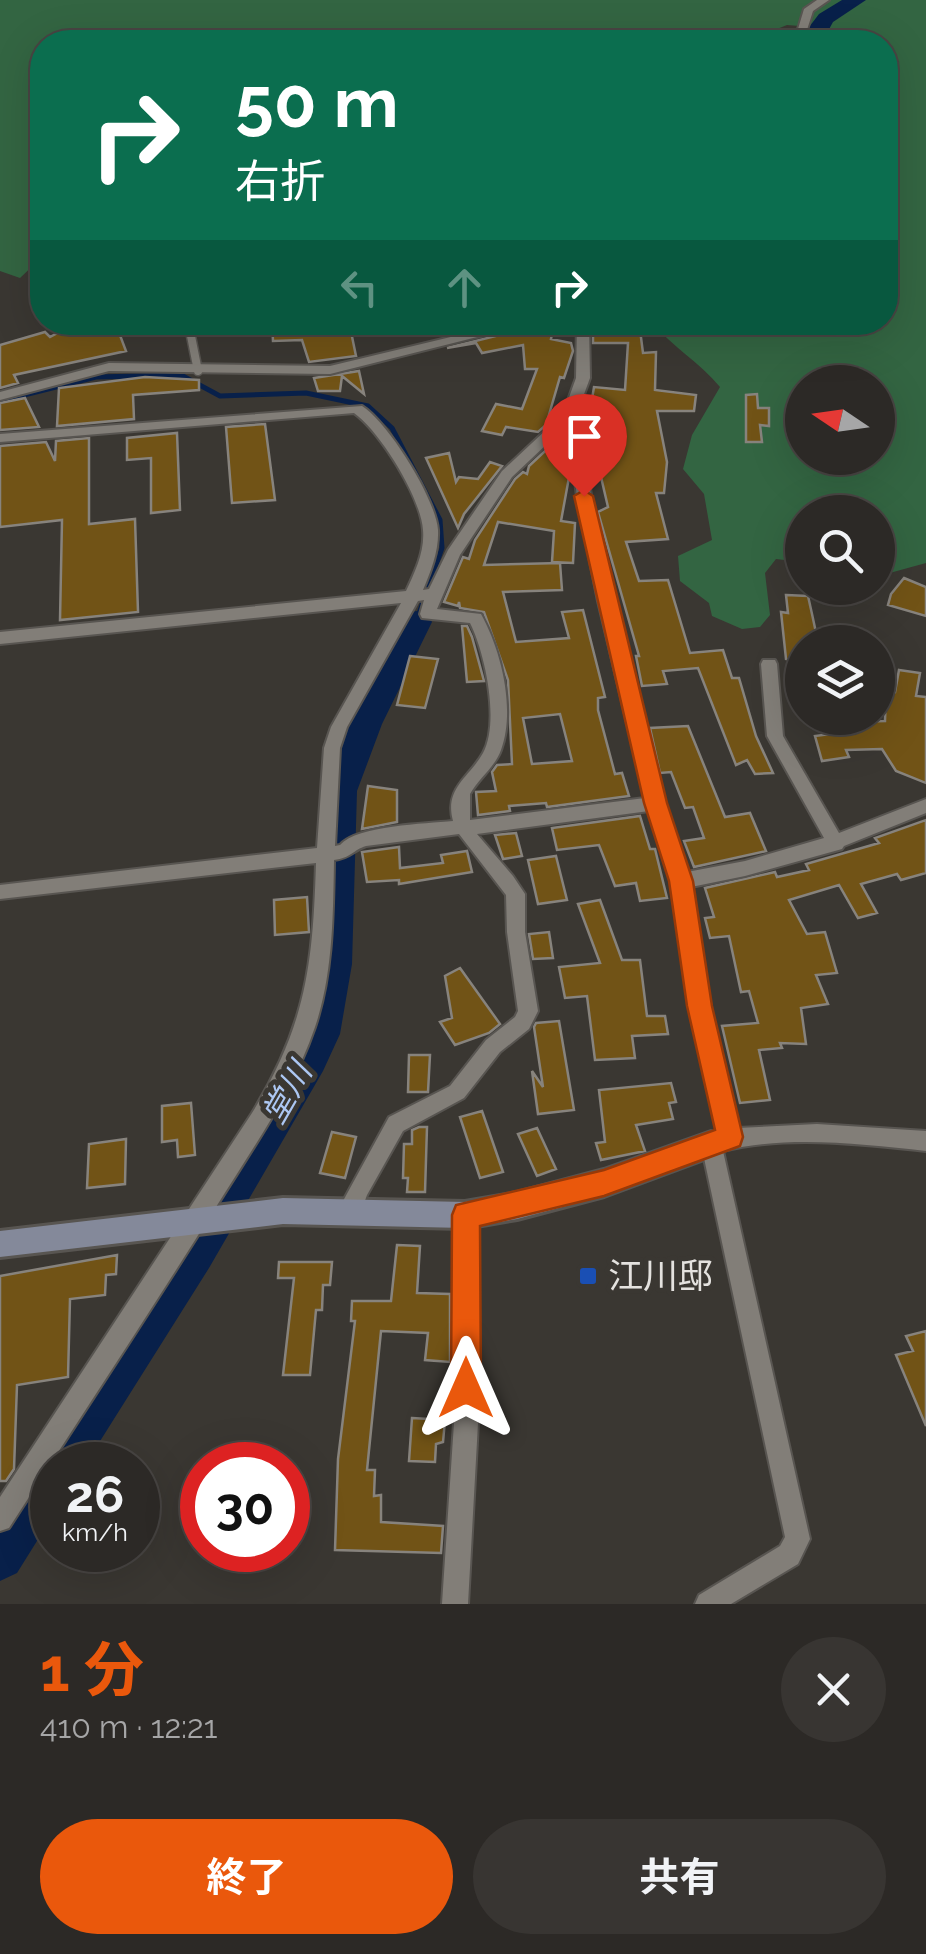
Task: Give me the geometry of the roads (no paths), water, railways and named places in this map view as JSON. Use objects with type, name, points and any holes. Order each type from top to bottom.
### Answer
[{"type":"street","points":[[806,30],[809,9],[824,0]]},
{"type":"street","points":[[0,396],[96,368],[330,370],[473,335]]},
{"type":"street","points":[[0,1519],[280,1084],[300,1043],[314,998],[332,853],[327,786],[336,738],[423,595],[507,474],[569,416],[583,378],[582,335]]},
{"type":"street","points":[[0,438],[357,409],[372,417],[380,428],[429,520],[423,595],[428,614],[474,618],[480,626],[498,714],[491,754],[465,783],[459,803],[466,827],[517,899],[514,916],[528,1002],[526,1018],[494,1046],[458,1092],[396,1124],[386,1150],[354,1192],[350,1213]]},
{"type":"street","points":[[569,416],[576,428],[598,566],[656,803],[681,881],[720,1140],[798,1539],[789,1555],[708,1604]]},
{"type":"street","points":[[0,638],[423,595]]},
{"type":"street","points":[[769,664],[775,736],[836,844]]},
{"type":"street","points":[[0,892],[332,853],[366,838],[656,803]]},
{"type":"street","points":[[681,881],[748,870],[836,844],[926,806]]},
{"type":"street","points":[[0,1244],[197,1218],[283,1211],[466,1215],[604,1183],[720,1140],[872,1135],[926,1141]]},
{"type":"street","points":[[455,1604],[466,1423],[466,1215]]},
{"type":"lane","points":[[191,335],[198,371]]},
{"type":"waterway","name":"堂川","points":[[817,30],[826,18],[856,0]]},
{"type":"waterway","points":[[0,401],[96,377],[181,375],[220,396],[306,393],[368,406],[392,428],[440,520],[442,548],[417,619]]},
{"type":"waterway","name":"堂川","points":[[416,622],[418,617]]},
{"type":"waterway","name":"堂川","points":[[73,1442],[194,1253],[320,1034],[333,964],[340,791],[365,724],[416,622]]},
{"type":"waterway","name":"堂川","points":[[0,1556],[30,1509]]},
{"type":"place","name":"江川邸","points":[[588,1276]]}]
